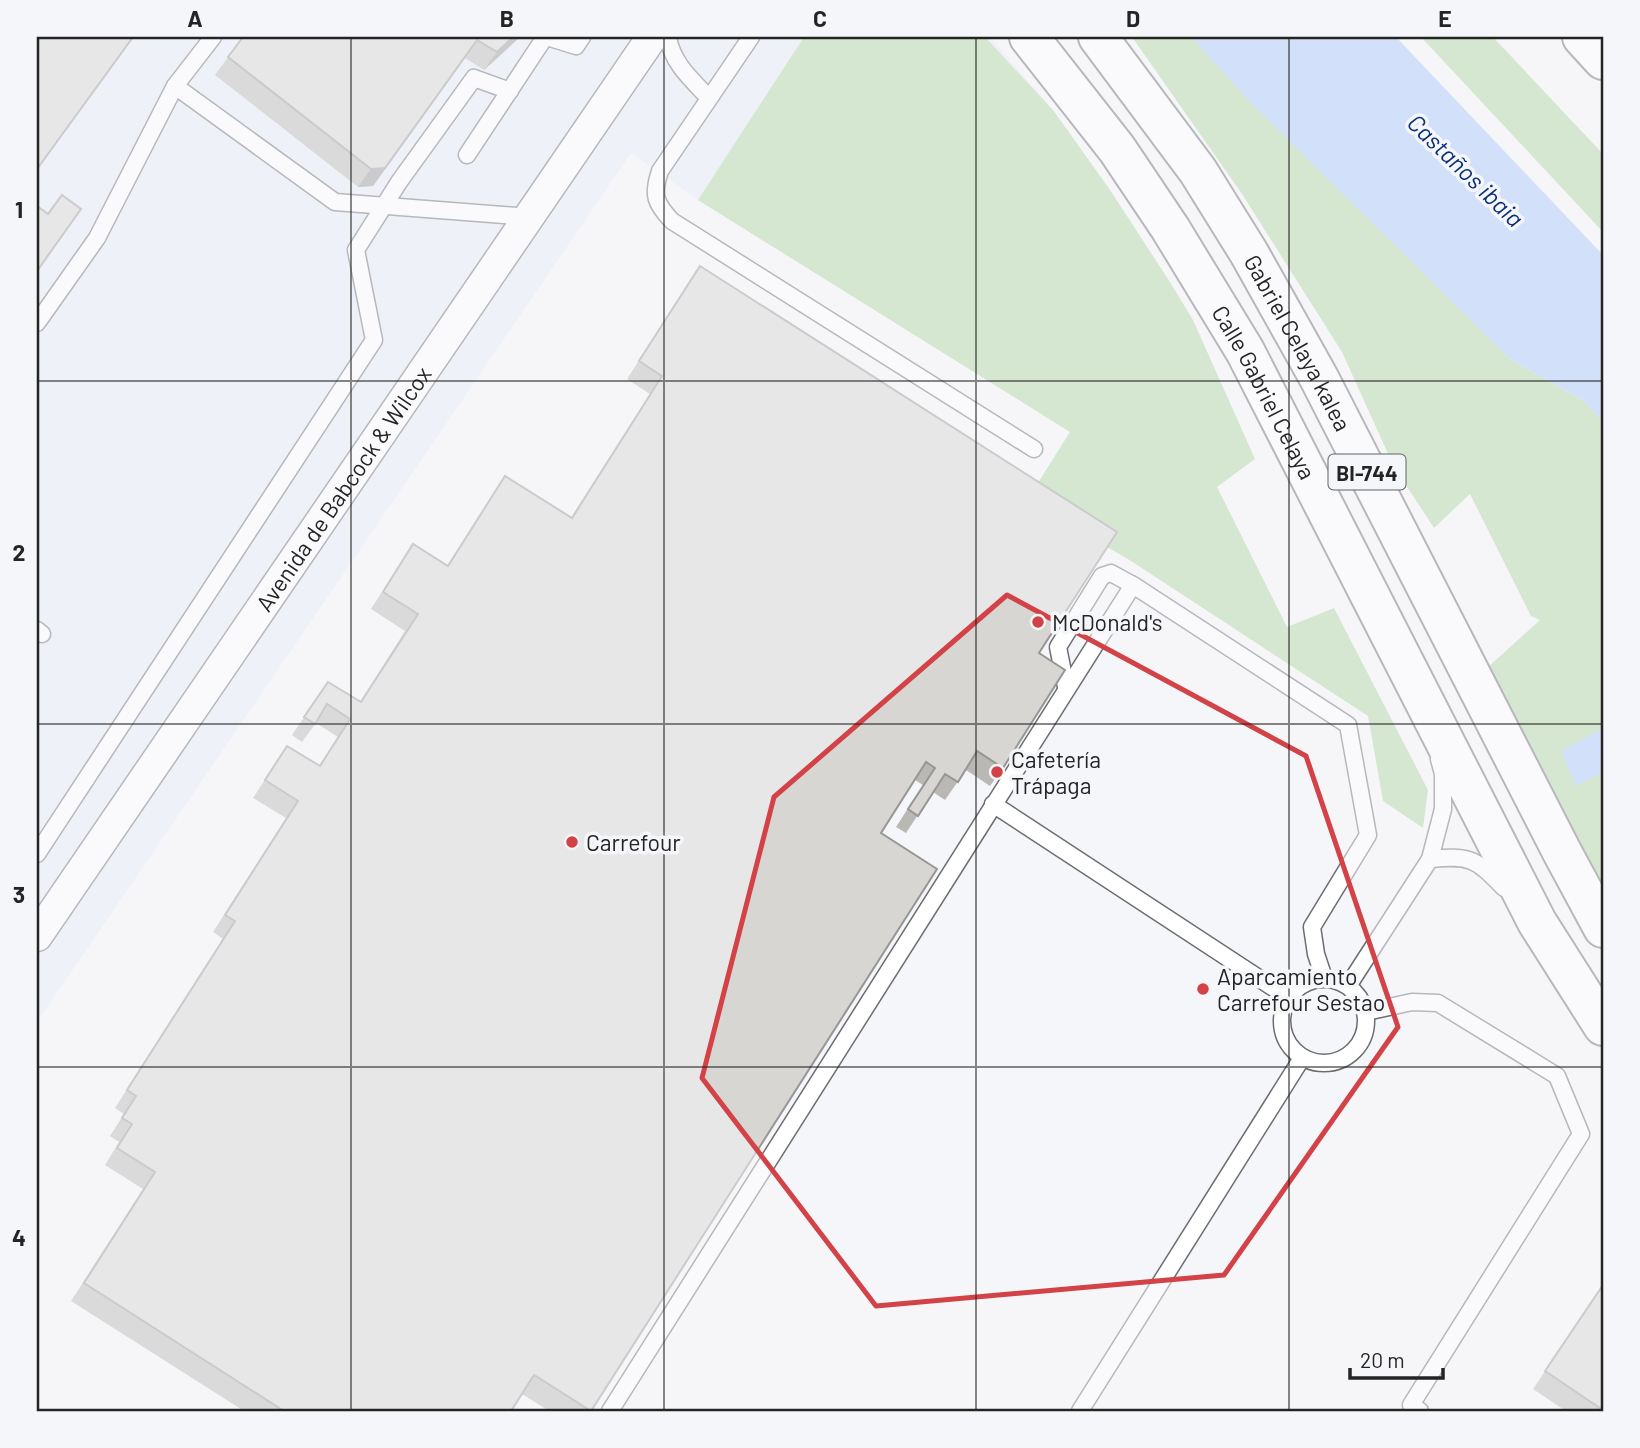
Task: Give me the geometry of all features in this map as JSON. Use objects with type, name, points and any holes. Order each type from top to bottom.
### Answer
[{"type":"main road","name":"Calle Gabriel Celaya","points":[[1029,37],[1117,149],[1170,228],[1245,351],[1537,922]]},
{"type":"main road","name":"Gabriel Celaya kalea","points":[[1098,37],[1198,171],[1249,253],[1319,378],[1555,840],[1603,928]]},
{"type":"main road","points":[[1582,37],[1603,60]]},
{"type":"main road","name":"BI-744","points":[[1537,922],[1603,1026]]},
{"type":"street","name":"Avenida de Babcock & Wilcox","points":[[37,936],[653,38]]},
{"type":"lane","points":[[37,323],[97,238],[175,86],[213,37]]},
{"type":"lane","points":[[467,155],[546,37],[576,46],[582,37]]},
{"type":"lane","points":[[751,37],[660,171],[655,187],[657,206],[672,221],[1034,449]]},
{"type":"lane","points":[[653,38],[670,48],[680,68],[709,98]]},
{"type":"lane","points":[[37,854],[374,340],[356,250],[474,78],[510,91]]},
{"type":"lane","points":[[175,86],[335,202],[529,217]]},
{"type":"lane","points":[[1066,689],[1059,647],[1102,576],[1111,573],[1348,725],[1368,835],[1312,927],[1316,954],[1324,978]]},
{"type":"lane","points":[[610,1411],[1133,585]]},
{"type":"lane","points":[[1348,986],[1430,859],[1443,809],[1443,774],[1424,701]]},
{"type":"lane","points":[[993,804],[1289,998]]},
{"type":"lane","points":[[1430,859],[1459,856],[1483,866],[1537,922]]},
{"type":"lane","points":[[1324,978],[1348,986],[1359,996],[1366,1012],[1367,1027],[1363,1039],[1355,1051],[1343,1060],[1327,1064],[1312,1063],[1302,1058],[1290,1048],[1282,1025],[1283,1010],[1289,998],[1295,990],[1310,981],[1324,978]]},
{"type":"lane","points":[[1366,1012],[1412,1002],[1438,1003],[1557,1076],[1581,1134],[1411,1405],[1420,1411]]},
{"type":"lane","points":[[1080,1411],[1302,1058]]},
{"type":"highlighted area","points":[[1007,595],[1306,756],[1398,1027],[1224,1275],[876,1306],[702,1078],[774,797]]},
{"type":"shaded area","points":[[37,37],[990,37],[1053,110],[1110,190],[1193,320],[1195,342],[1070,432],[698,200],[631,153],[37,1022]]},
{"type":"green space","points":[[804,37],[985,37],[1053,110],[1110,190],[1193,320],[1255,459],[1217,487],[1287,627],[1334,608],[1428,790],[1423,828],[1383,801],[1368,716],[1131,561],[1027,500],[1070,432],[698,200]]},
{"type":"green space","points":[[1132,37],[1193,37],[1510,359],[1584,401],[1603,422],[1603,900],[1488,667],[1540,620],[1531,616],[1470,494],[1434,528],[1394,467],[1342,352],[1242,194]]},
{"type":"green space","points":[[1421,37],[1493,37],[1603,154],[1603,232]]},
{"type":"water","name":"Castaños ibaia","points":[[1191,37],[1396,37],[1603,255],[1603,422],[1584,401],[1510,359],[1251,103]]},
{"type":"water","points":[[1603,728],[1603,772],[1576,786],[1561,751]]},
{"type":"building","points":[[37,37],[133,37],[37,169]]},
{"type":"building","points":[[243,37],[513,37],[497,52],[477,40],[385,168],[371,169],[228,57]]},
{"type":"building","points":[[62,195],[81,209],[37,271],[37,206],[48,214]]},
{"type":"building","name":"Carrefour","points":[[700,266],[1117,532],[1039,653],[1065,670],[1003,768],[977,751],[958,782],[945,774],[918,816],[908,809],[935,768],[926,762],[881,833],[937,869],[591,1411],[534,1375],[511,1411],[284,1411],[84,1283],[155,1172],[117,1148],[132,1124],[122,1118],[136,1096],[127,1090],[235,921],[225,915],[298,801],[265,780],[287,746],[320,766],[350,719],[327,704],[315,724],[304,717],[328,682],[361,702],[418,614],[383,592],[413,544],[448,566],[505,476],[572,518],[662,376],[639,361]]},
{"type":"building","points":[[1603,1285],[1603,1410],[1545,1371]]},
{"type":"place","name":"McDonald's","points":[[1038,622]]},
{"type":"place","name":"Cafetería Trápaga","points":[[997,772]]},
{"type":"place","name":"Carrefour","points":[[572,842]]},
{"type":"place","name":"Aparcamiento Carrefour Sestao","points":[[1203,989]]}]
